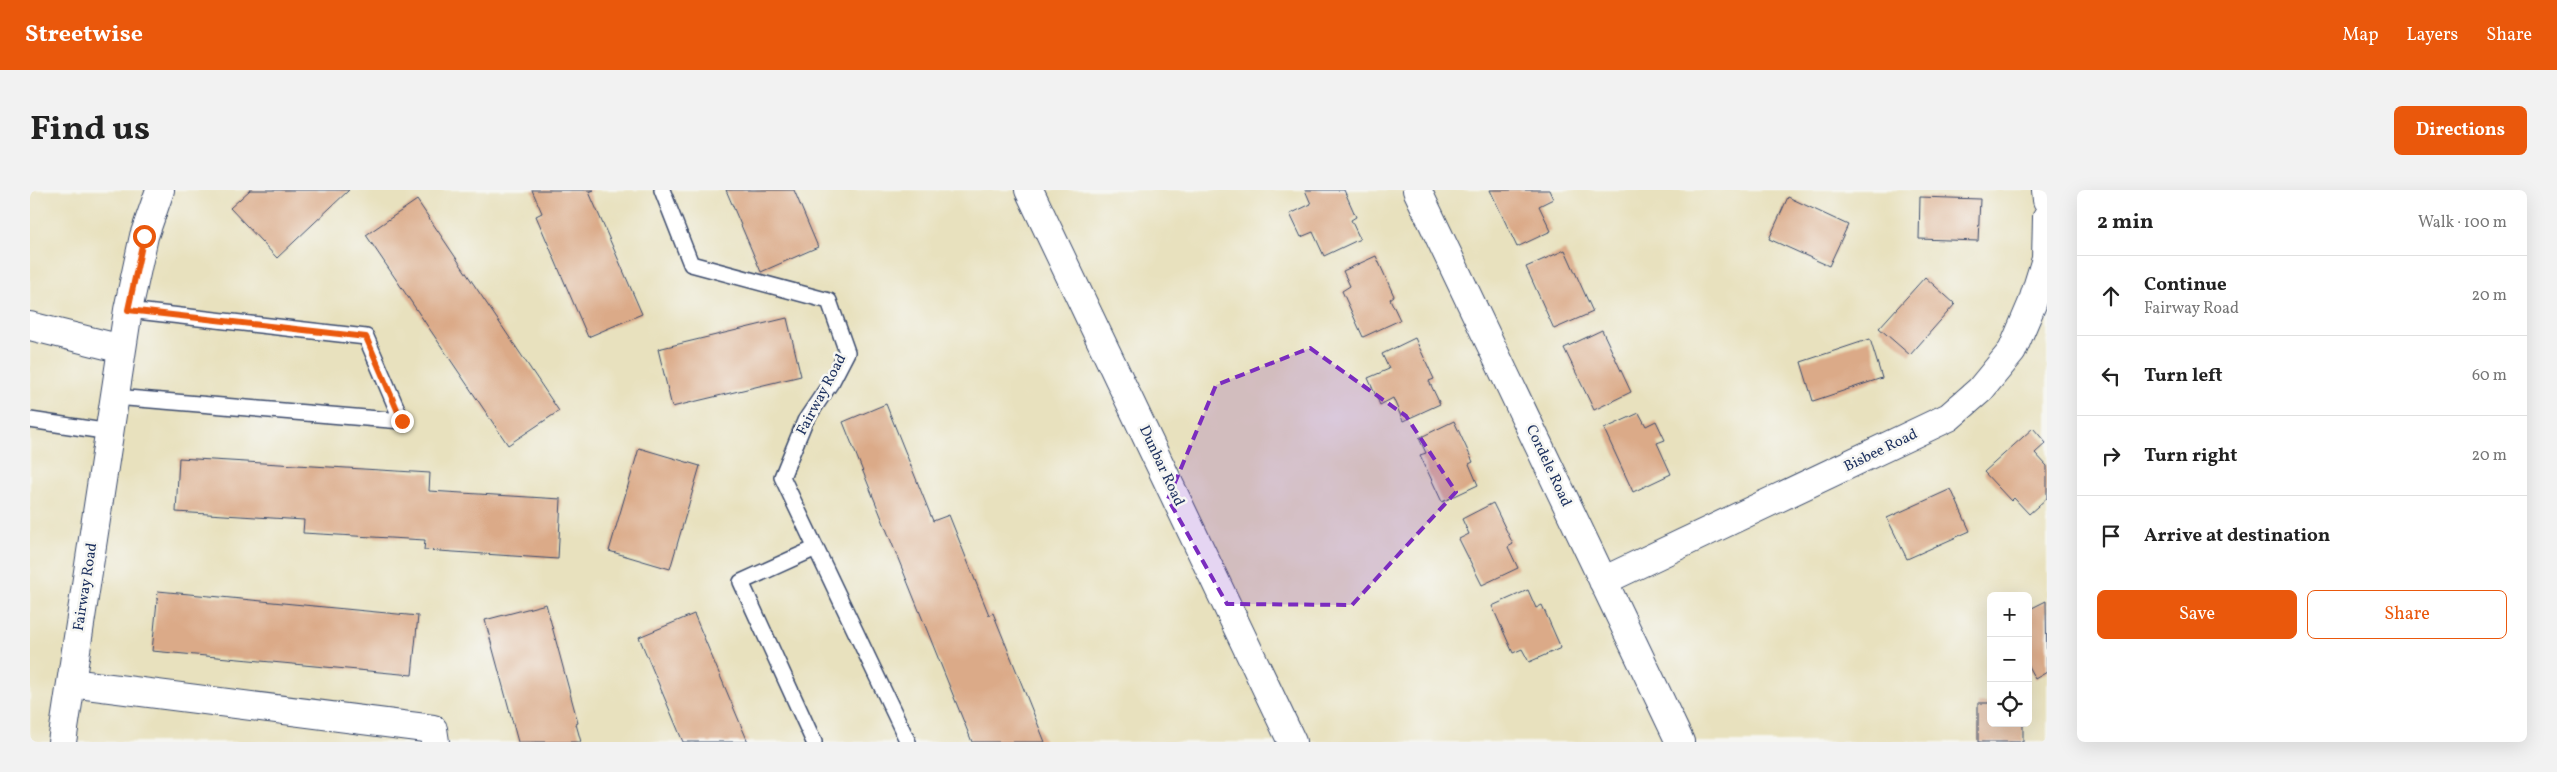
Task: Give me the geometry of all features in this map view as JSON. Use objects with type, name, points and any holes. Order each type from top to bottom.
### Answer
[{"type":"street","name":"Fairway Road","points":[[62,742],[128,310],[144,236],[160,190]]},
{"type":"street","name":"Dunbar Road","points":[[1029,190],[1292,742]]},
{"type":"street","name":"Cordele Road","points":[[1417,190],[1680,742]]},
{"type":"street","points":[[2046,190],[2047,200]]},
{"type":"street","name":"Bisbee Road","points":[[1603,581],[1950,417],[1980,390],[2012,351],[2032,304],[2046,259],[2047,218]]},
{"type":"street","points":[[30,326],[122,349]]},
{"type":"street","points":[[71,683],[433,729],[435,742]]},
{"type":"lane","name":"Fairway Road","points":[[662,190],[691,264],[829,301],[847,352],[832,381],[805,421],[782,477],[906,741]]},
{"type":"lane","points":[[115,397],[402,421],[366,337],[128,310]]},
{"type":"lane","points":[[30,420],[110,432]]},
{"type":"lane","points":[[814,742],[741,582],[816,548]]},
{"type":"highlighted area","points":[[1310,348],[1406,416],[1456,492],[1352,605],[1227,604],[1168,499],[1216,385]]},
{"type":"building","points":[[250,190],[349,190],[277,258],[230,208]]},
{"type":"building","points":[[532,190],[594,190],[589,192],[642,314],[588,337],[536,216],[542,213]]},
{"type":"building","points":[[726,190],[794,190],[818,247],[761,272]]},
{"type":"building","points":[[1305,190],[1344,190],[1356,217],[1351,220],[1360,239],[1324,256],[1313,232],[1301,237],[1290,214],[1311,204]]},
{"type":"building","points":[[1490,190],[1549,190],[1553,199],[1539,206],[1551,231],[1517,247]]},
{"type":"building","points":[[1788,197],[1848,225],[1829,266],[1769,239]]},
{"type":"building","points":[[1920,197],[1980,199],[1978,241],[1919,239]]},
{"type":"building","points":[[417,200],[559,411],[508,445],[366,235]]},
{"type":"building","points":[[1565,250],[1593,312],[1554,329],[1526,267]]},
{"type":"building","points":[[1376,256],[1394,296],[1390,299],[1400,320],[1363,337],[1342,291],[1350,286],[1343,271]]},
{"type":"building","points":[[1925,277],[1955,304],[1910,355],[1879,328]]},
{"type":"building","points":[[787,318],[801,376],[672,407],[658,349]]},
{"type":"building","points":[[1602,330],[1631,392],[1594,410],[1564,348]]},
{"type":"building","points":[[1415,338],[1434,379],[1429,381],[1440,404],[1403,421],[1393,398],[1380,405],[1368,378],[1389,369],[1382,354]]},
{"type":"building","points":[[1870,339],[1882,378],[1813,401],[1801,362]]},
{"type":"building","points":[[886,404],[933,521],[949,515],[989,615],[993,613],[1045,742],[972,742],[843,422]]},
{"type":"building","points":[[1639,413],[1646,426],[1656,421],[1665,440],[1657,443],[1671,474],[1633,492],[1604,429]]},
{"type":"building","points":[[1454,421],[1473,462],[1469,464],[1478,485],[1442,502],[1420,455],[1426,453],[1419,438]]},
{"type":"building","points":[[2033,428],[2046,443],[2035,453],[2047,466],[2047,498],[2029,514],[2014,498],[2011,501],[1984,472]]},
{"type":"building","points":[[639,448],[700,466],[670,569],[609,551]]},
{"type":"building","points":[[179,458],[430,473],[429,491],[561,499],[558,559],[424,550],[425,540],[303,533],[304,520],[176,512]]},
{"type":"building","points":[[1951,489],[1970,531],[1907,559],[1887,518]]},
{"type":"building","points":[[1493,503],[1513,544],[1508,547],[1518,568],[1482,585],[1459,539],[1469,534],[1462,519]]},
{"type":"building","points":[[1528,590],[1536,608],[1542,605],[1561,648],[1529,662],[1522,649],[1513,653],[1492,606]]},
{"type":"building","points":[[158,591],[418,616],[412,675],[152,651]]},
{"type":"building","points":[[2046,601],[2047,672],[2035,679],[2032,673],[2032,608]]},
{"type":"building","points":[[546,604],[578,723],[576,724],[581,742],[518,742],[485,620]]},
{"type":"building","points":[[694,614],[748,742],[683,742],[639,637]]},
{"type":"building","points":[[1978,703],[1987,703],[1987,727],[2023,727],[2023,742],[1978,742]]},
{"type":"route","points":[[144,236],[128,310],[366,337],[402,421]]}]
